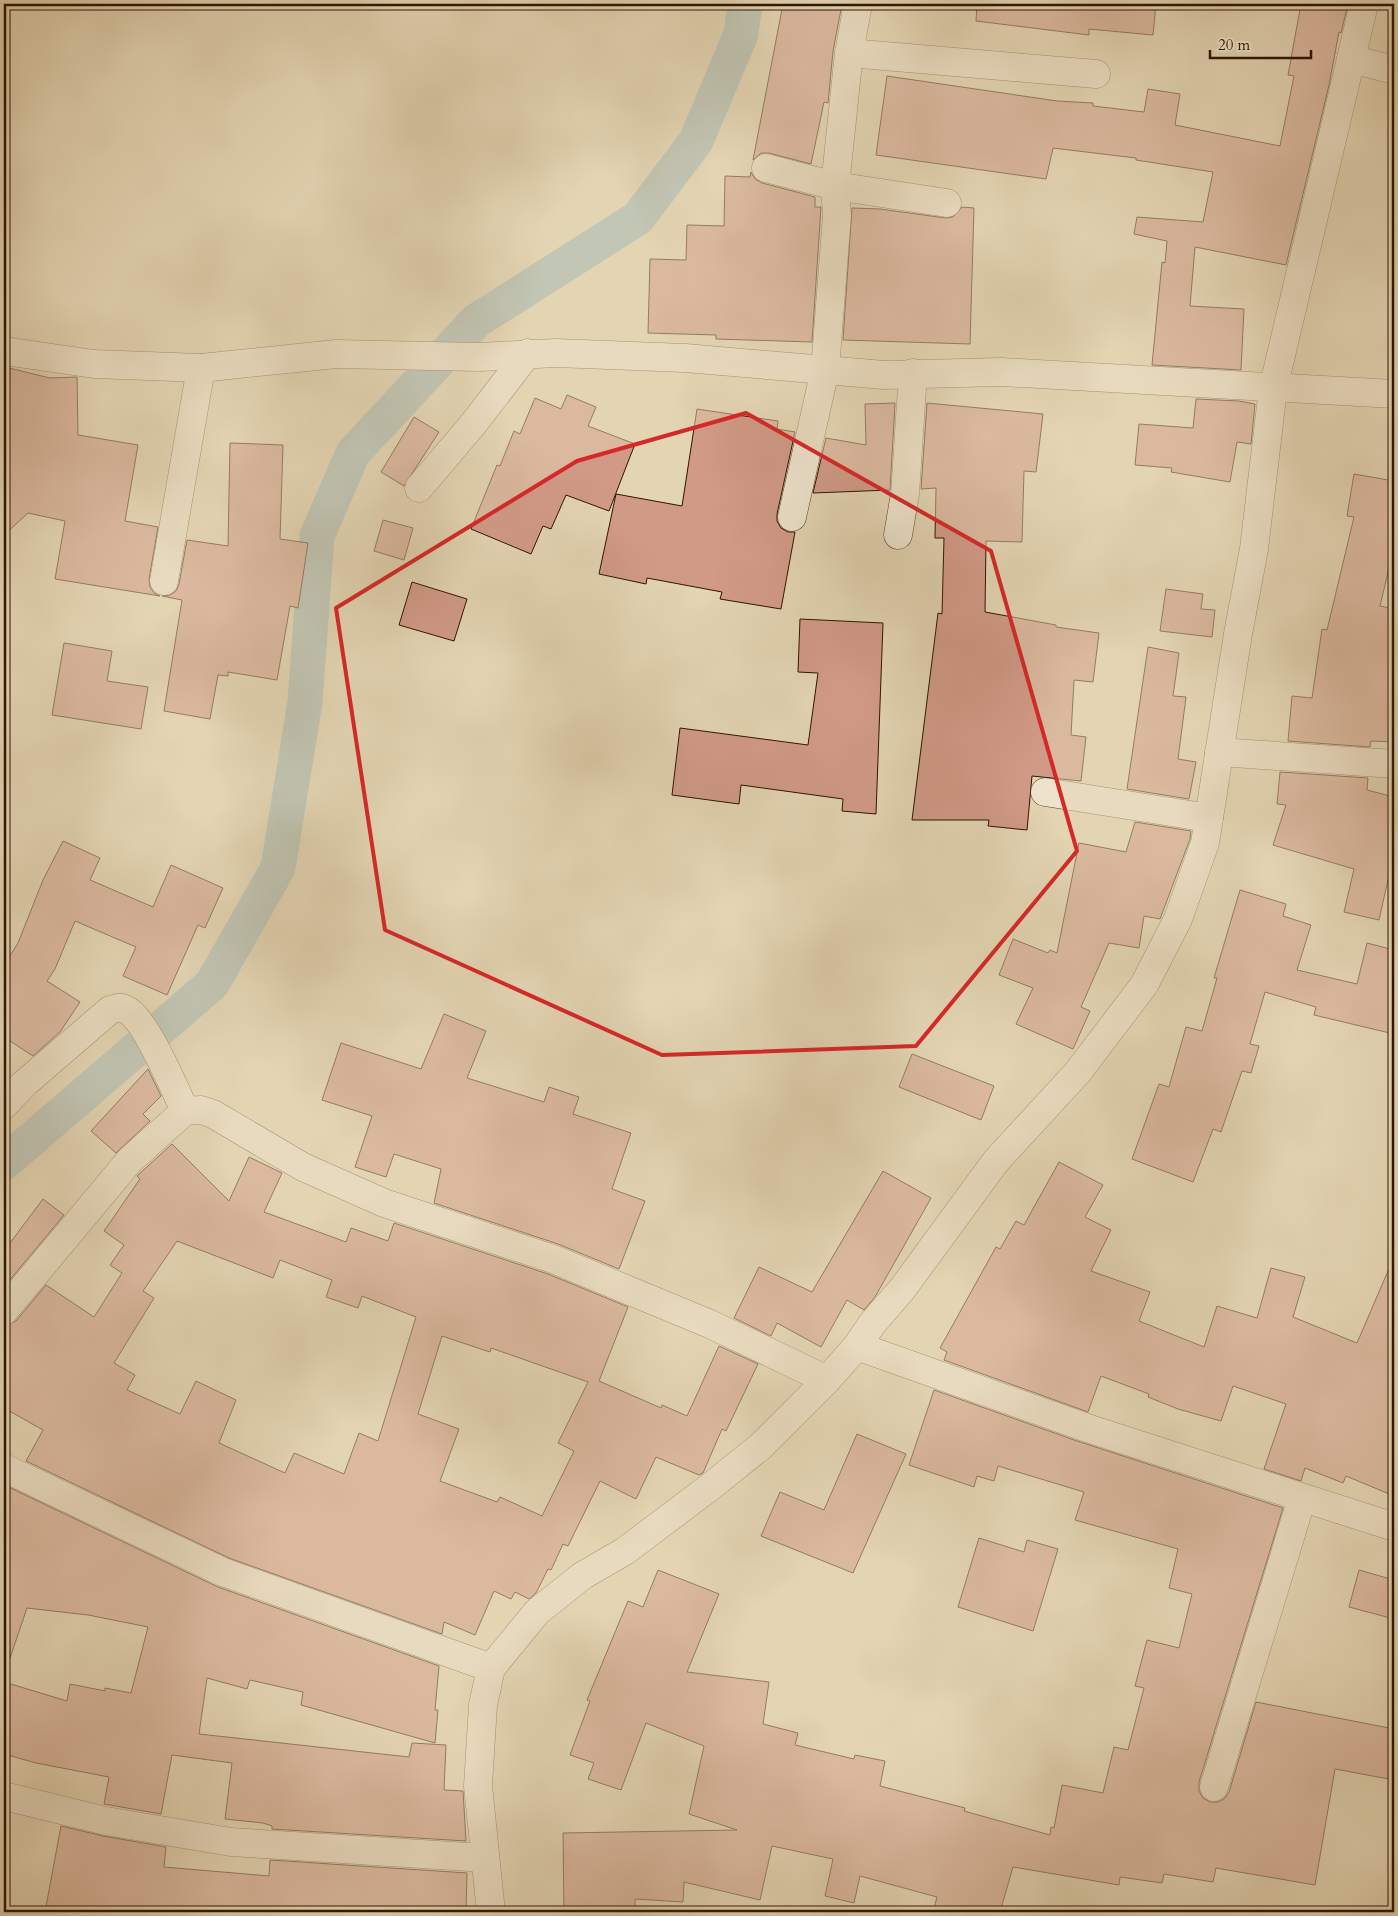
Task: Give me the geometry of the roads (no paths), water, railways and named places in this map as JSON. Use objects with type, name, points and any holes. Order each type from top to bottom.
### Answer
[{"type":"street","points":[[792,517],[825,370],[837,215],[836,186],[849,53],[858,4]]},
{"type":"street","points":[[490,1912],[478,1786],[483,1706],[492,1668],[537,1612],[582,1576],[624,1551],[710,1487],[761,1446],[826,1380],[857,1346],[872,1324],[903,1288],[996,1161],[1078,1072],[1144,985],[1178,919],[1205,843],[1254,548],[1273,389],[1364,4]]},
{"type":"street","points":[[849,53],[1096,74]]},
{"type":"street","points":[[1351,59],[1394,70]]},
{"type":"street","points":[[766,168],[836,186],[947,203]]},
{"type":"street","points":[[4,351],[94,364],[201,368],[336,354],[479,357],[528,353],[685,358],[884,374],[1001,372],[1273,389],[1394,394]]},
{"type":"street","points":[[419,488],[474,423],[528,353]]},
{"type":"street","points":[[164,582],[201,368]]},
{"type":"street","points":[[898,535],[905,494],[913,373]]},
{"type":"street","points":[[1220,752],[1394,764]]},
{"type":"street","points":[[1045,792],[1209,818]]},
{"type":"street","points":[[4,1105],[25,1083],[110,1010],[117,1008],[125,1009],[131,1014],[154,1046],[185,1111]]},
{"type":"street","points":[[4,1311],[130,1160],[185,1111],[201,1110],[213,1114],[303,1167],[384,1203],[553,1259],[710,1324],[826,1380]]},
{"type":"street","points":[[857,1346],[1090,1429],[1394,1528]]},
{"type":"street","points":[[4,1468],[223,1572],[492,1668]]},
{"type":"street","points":[[1214,1787],[1302,1498]]},
{"type":"street","points":[[4,1796],[106,1821],[231,1842],[485,1858]]},
{"type":"waterway","points":[[4,1163],[212,984],[278,868],[305,702],[317,536],[353,453],[476,321],[638,218],[696,141],[741,34],[745,4]]}]
